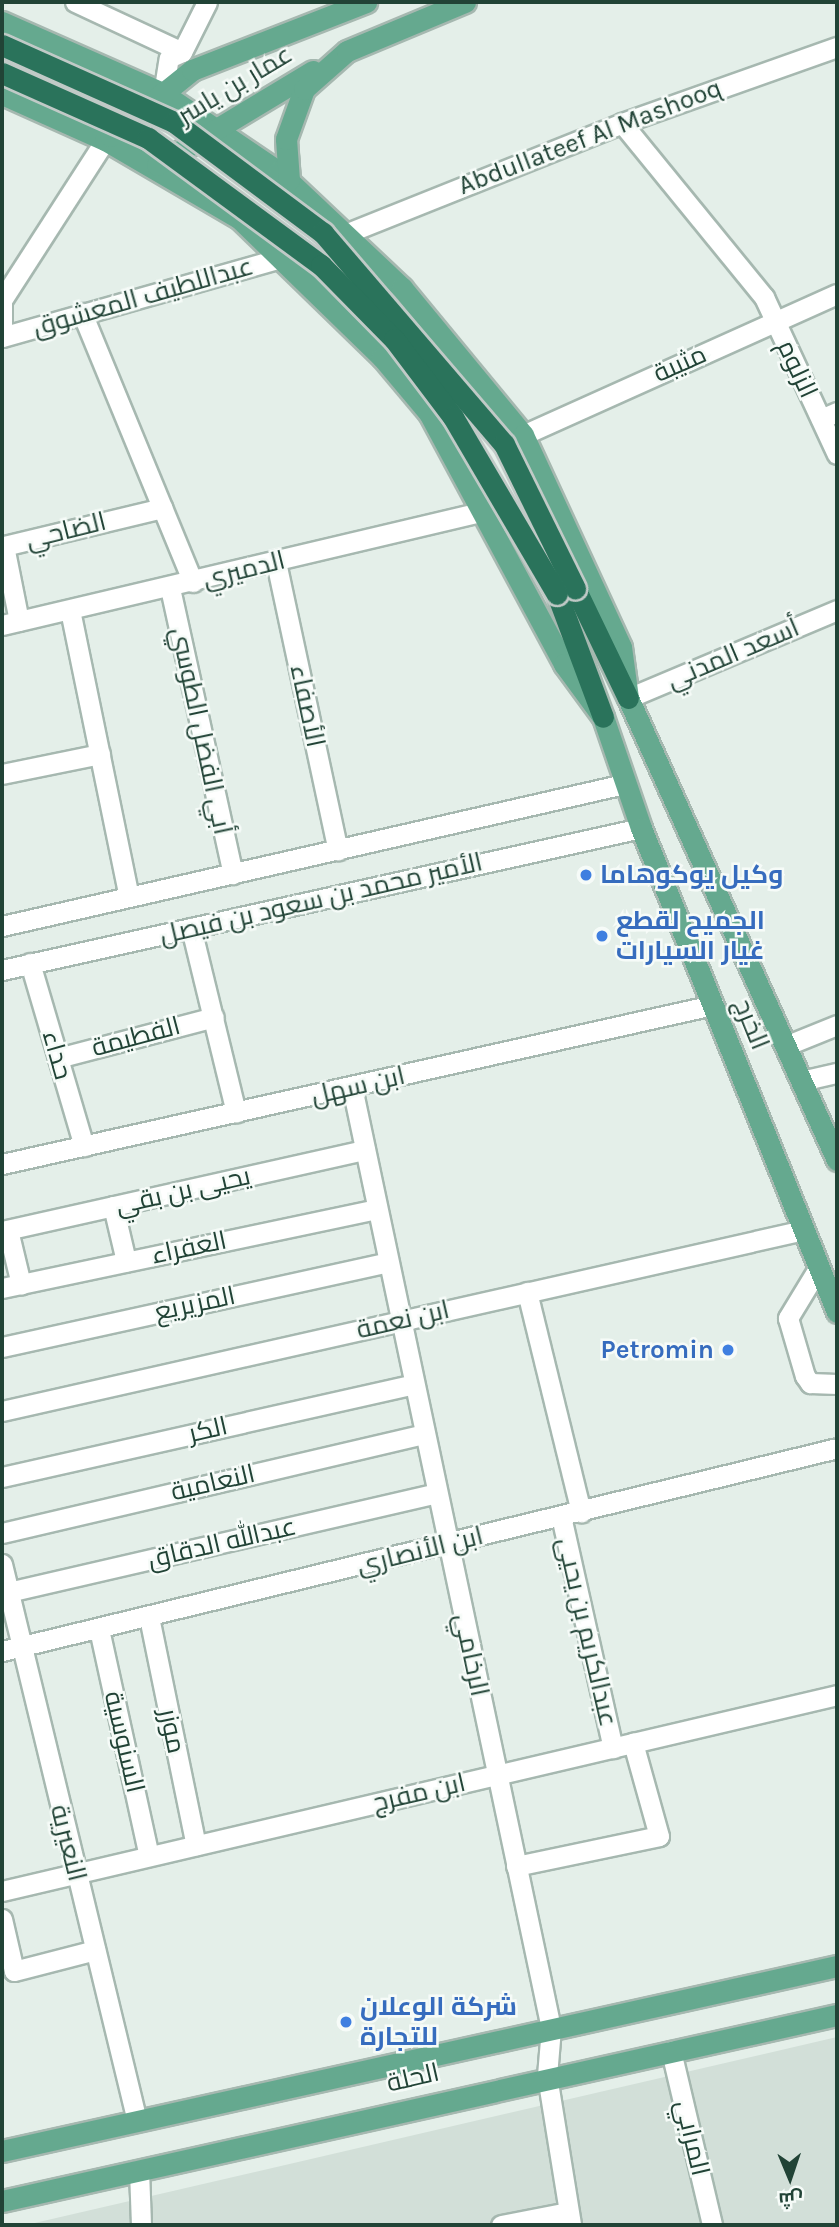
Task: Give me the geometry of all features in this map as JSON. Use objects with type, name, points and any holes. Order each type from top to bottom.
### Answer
[{"type":"highway","points":[[2,45],[174,122],[323,233],[504,444],[566,591],[603,718]]},
{"type":"highway","points":[[2,73],[148,138],[321,265],[394,339],[453,417],[566,591],[628,698]]},
{"type":"main road","name":"عمار بن ياسر","points":[[105,140],[192,71],[366,2]]},
{"type":"main road","name":"عمار بن ياسر","points":[[153,168],[347,51],[465,2]]},
{"type":"main road","points":[[2,22],[163,94],[289,180],[402,288],[523,435],[621,647],[628,698],[837,1160]]},
{"type":"main road","name":"عمار بن ياسر","points":[[289,180],[286,139],[304,89],[347,51]]},
{"type":"main road","name":"الخرج","points":[[2,94],[105,140],[240,219],[284,257],[429,412],[486,511],[564,664],[603,718],[640,828],[837,1312]]},
{"type":"main road","name":"الحلة","points":[[2,2151],[837,1966]]},
{"type":"main road","name":"الحلة","points":[[2,2201],[547,2076],[837,2015]]},
{"type":"street","points":[[75,2],[181,52]]},
{"type":"street","points":[[163,94],[169,58],[181,52],[207,2]]},
{"type":"street","name":"Abdullateef Al Mashooq","points":[[345,234],[622,123],[837,47]]},
{"type":"street","name":"الزلوم","points":[[622,123],[764,297],[829,415],[837,454]]},
{"type":"street","points":[[2,337],[2,300],[105,140]]},
{"type":"street","name":"عبداللطيف المعشوق","points":[[2,337],[284,257]]},
{"type":"street","name":"مثيبة","points":[[523,435],[837,294]]},
{"type":"street","points":[[82,313],[193,582]]},
{"type":"street","name":"الضاحي","points":[[10,623],[4,546],[162,508]]},
{"type":"street","name":"الدميري","points":[[10,623],[170,588],[486,511]]},
{"type":"street","name":"الأصفاء","points":[[276,562],[338,850]]},
{"type":"street","name":"أبي الفضل الطوسي","points":[[170,588],[233,874]]},
{"type":"street","points":[[70,610],[129,897]]},
{"type":"street","name":"أسعد المدني","points":[[628,698],[837,610]]},
{"type":"street","points":[[2,774],[100,754]]},
{"type":"street","name":"الأمير محمد بن سعود بن فيصل","points":[[2,926],[624,785]]},
{"type":"street","name":"الأمير محمد بن سعود بن فيصل","points":[[2,970],[640,828]]},
{"type":"street","points":[[191,928],[236,1113]]},
{"type":"street","name":"حداء","points":[[30,963],[84,1146]]},
{"type":"street","name":"ابن سهل","points":[[3,1160],[84,1146],[236,1113],[713,1005]]},
{"type":"street","name":"الفطيمة","points":[[58,1058],[214,1017]]},
{"type":"street","points":[[785,1046],[837,1025]]},
{"type":"street","points":[[801,1080],[837,1073]]},
{"type":"street","name":"الرخامي","points":[[352,1087],[551,2028],[547,2076],[569,2218]]},
{"type":"street","name":"يحيى بن بقي","points":[[5,1231],[365,1150]]},
{"type":"street","points":[[113,1206],[126,1261]]},
{"type":"street","name":"العفراء","points":[[11,1286],[377,1209]]},
{"type":"street","name":"ابن نعمة","points":[[2,1411],[804,1230]]},
{"type":"street","points":[[5,1231],[11,1286]]},
{"type":"street","name":"المزيريع","points":[[2,1347],[388,1262]]},
{"type":"street","points":[[819,1267],[788,1318],[810,1383],[837,1384]]},
{"type":"street","name":"عبدالكريم بن يحيى","points":[[527,1292],[581,1511]]},
{"type":"street","name":"الكر","points":[[2,1477],[414,1384]]},
{"type":"street","name":"النعامية","points":[[2,1533],[424,1434]]},
{"type":"street","name":"ابن الأنصاري","points":[[10,1649],[447,1545],[837,1448]]},
{"type":"street","name":"عبدالله الدقاق","points":[[8,1592],[437,1493]]},
{"type":"street","name":"عبدالكريم بن يحيى","points":[[561,1516],[613,1748]]},
{"type":"street","name":"النعيرية","points":[[2,1564],[8,1592],[10,1649],[76,1873],[138,2121]]},
{"type":"street","name":"موزر","points":[[149,1617],[196,1845]]},
{"type":"street","name":"السنوسية","points":[[99,1629],[149,1856]]},
{"type":"street","name":"ابن مفرج","points":[[2,1891],[837,1695]]},
{"type":"street","name":"عبدالكريم بن يحيى","points":[[516,1866],[659,1836],[633,1743]]},
{"type":"street","points":[[2,1919],[15,1972],[95,1950]]},
{"type":"street","name":"المرابي","points":[[671,2051],[712,2225]]},
{"type":"street","points":[[139,2170],[141,2225]]},
{"type":"street","points":[[501,2225],[569,2218]]},
{"type":"shaded area","points":[[837,2037],[837,2225],[26,2225]]},
{"type":"place","name":"وكيل يوكوهاما","points":[[586,875]]},
{"type":"place","name":"الجميح لقطع غيار السيارات","points":[[602,936]]},
{"type":"place","name":"Petromin","points":[[728,1350]]},
{"type":"place","name":"شركة الوعلان للتجارة","points":[[346,2022]]}]
